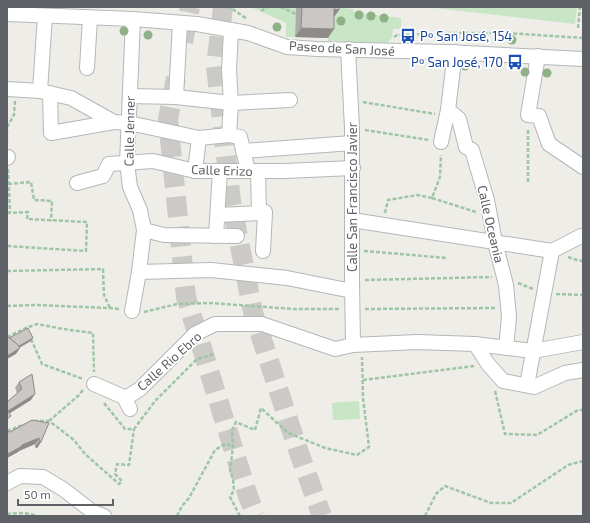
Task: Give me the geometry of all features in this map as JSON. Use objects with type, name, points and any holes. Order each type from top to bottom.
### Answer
[{"type":"street","name":"Paseo de San José","points":[[7,14],[197,24],[248,33],[287,47],[455,52],[583,59]]},
{"type":"street","points":[[45,16],[45,92],[51,134],[114,122],[129,123],[199,138],[229,136],[240,137],[243,151],[253,171],[260,214]]},
{"type":"street","points":[[87,68],[90,18]]},
{"type":"street","name":"Calle Jenner","points":[[132,311],[139,272],[144,230],[140,210],[130,187],[127,163],[133,20]]},
{"type":"street","points":[[176,97],[180,23]]},
{"type":"street","points":[[229,136],[231,103],[229,70],[231,30]]},
{"type":"street","name":"Calle San Francisco Javier","points":[[348,49],[353,168],[352,286],[347,309],[358,350]]},
{"type":"street","points":[[441,142],[448,113],[455,52]]},
{"type":"street","points":[[538,56],[528,115],[539,116],[549,144],[583,167]]},
{"type":"street","points":[[11,90],[45,92],[71,98],[114,122]]},
{"type":"street","points":[[130,96],[176,97],[231,103],[290,100]]},
{"type":"street","name":"Calle Oceania","points":[[448,113],[459,119],[466,147],[472,150],[487,200],[495,242],[506,284],[509,317],[506,348]]},
{"type":"street","points":[[195,171],[199,138]]},
{"type":"street","points":[[243,151],[352,143]]},
{"type":"street","name":"Calle Erizo","points":[[77,183],[103,176],[109,164],[153,161],[195,171],[284,171],[353,168]]},
{"type":"street","points":[[216,236],[220,171]]},
{"type":"street","points":[[218,215],[260,214],[265,212],[263,250]]},
{"type":"street","points":[[352,220],[552,252],[583,236]]},
{"type":"street","points":[[144,230],[164,235],[237,236]]},
{"type":"street","points":[[527,385],[552,252]]},
{"type":"street","points":[[139,272],[212,270],[352,286]]},
{"type":"street","name":"Calle Rio Ebro","points":[[92,383],[127,403],[129,396],[140,389],[196,334],[215,324],[262,324],[335,349],[358,350],[417,342],[475,344],[533,351],[583,342]]},
{"type":"street","points":[[475,344],[488,364],[503,380],[534,386],[565,373],[583,370]]},
{"type":"street","points":[[7,483],[20,476],[43,477],[93,512],[104,516]]},
{"type":"path","points":[[227,7],[231,8],[253,23]]},
{"type":"path","points":[[261,11],[268,7]]},
{"type":"path","points":[[281,7],[296,14]]},
{"type":"path","points":[[578,28],[580,7]]},
{"type":"path","points":[[391,41],[397,35],[447,33],[507,33],[583,38]]},
{"type":"path","points":[[7,127],[14,115],[11,90]]},
{"type":"path","points":[[351,100],[448,113]]},
{"type":"path","points":[[528,115],[528,182]]},
{"type":"path","points":[[352,128],[441,142],[440,177],[432,198]]},
{"type":"path","points":[[8,184],[31,182],[34,200],[52,201],[51,221]]},
{"type":"path","points":[[382,224],[388,200],[418,195],[490,216]]},
{"type":"path","points":[[7,213],[28,212],[27,220],[87,222],[86,251],[7,246]]},
{"type":"path","points":[[352,250],[446,258]]},
{"type":"path","points":[[7,271],[103,269],[104,295],[110,308]]},
{"type":"path","points":[[352,286],[504,277],[543,294],[583,295]]},
{"type":"path","points":[[7,306],[34,305],[110,308],[140,313],[177,304],[210,302],[294,309],[508,308]]},
{"type":"path","points":[[7,337],[37,324],[93,333],[92,383],[49,421]]},
{"type":"path","points":[[26,328],[42,364],[92,383]]},
{"type":"path","points":[[240,516],[230,497],[234,490],[233,479],[230,471],[233,446],[232,430],[236,422],[255,430],[261,408],[288,433],[325,448],[357,455],[369,447],[363,398],[363,380],[358,350]]},
{"type":"path","points":[[363,380],[488,364]]},
{"type":"path","points":[[503,380],[494,385],[505,434],[537,435],[578,410],[583,410]]},
{"type":"path","points":[[7,431],[36,421],[49,421],[74,440],[85,454],[119,484],[122,481],[115,474],[116,464],[129,465],[134,429]]},
{"type":"path","points":[[177,516],[182,506],[189,498],[215,450],[225,444],[233,446]]},
{"type":"path","points":[[425,516],[436,494],[445,486],[491,503],[511,503],[568,465],[583,461]]},
{"type":"path","points":[[7,514],[33,514],[36,516]]},
{"type":"green space","points":[[251,7],[296,7],[295,37],[286,37],[286,23]]},
{"type":"green space","points":[[334,7],[353,9],[354,12],[401,18],[401,29],[393,29],[392,38],[387,43],[328,41],[328,18]]},
{"type":"green space","points":[[426,7],[577,7],[575,24]]},
{"type":"green space","points":[[359,401],[360,419],[333,420],[332,403]]},
{"type":"building","points":[[302,7],[339,7],[339,10],[334,9],[334,29],[301,28]]},
{"type":"building","points":[[28,328],[33,338],[19,346],[9,338]]},
{"type":"building","points":[[7,337],[20,348],[7,356]]},
{"type":"building","points":[[32,374],[35,394],[8,411],[11,416],[7,419],[7,402],[22,389],[19,382]]},
{"type":"building","points":[[32,420],[49,423],[41,442],[39,438],[22,445],[8,454],[7,431],[10,432]]},
{"type":"tunnel","points":[[183,42],[190,7]]},
{"type":"tunnel","points":[[223,7],[216,66],[231,201],[253,312],[297,447],[322,516]]},
{"type":"tunnel","points":[[176,78],[168,119],[186,297],[248,496],[256,516]]},
{"type":"place","name":"Pº San José, 154","points":[[408,36]]},
{"type":"place","name":"Pº San José, 170","points":[[515,62]]}]
